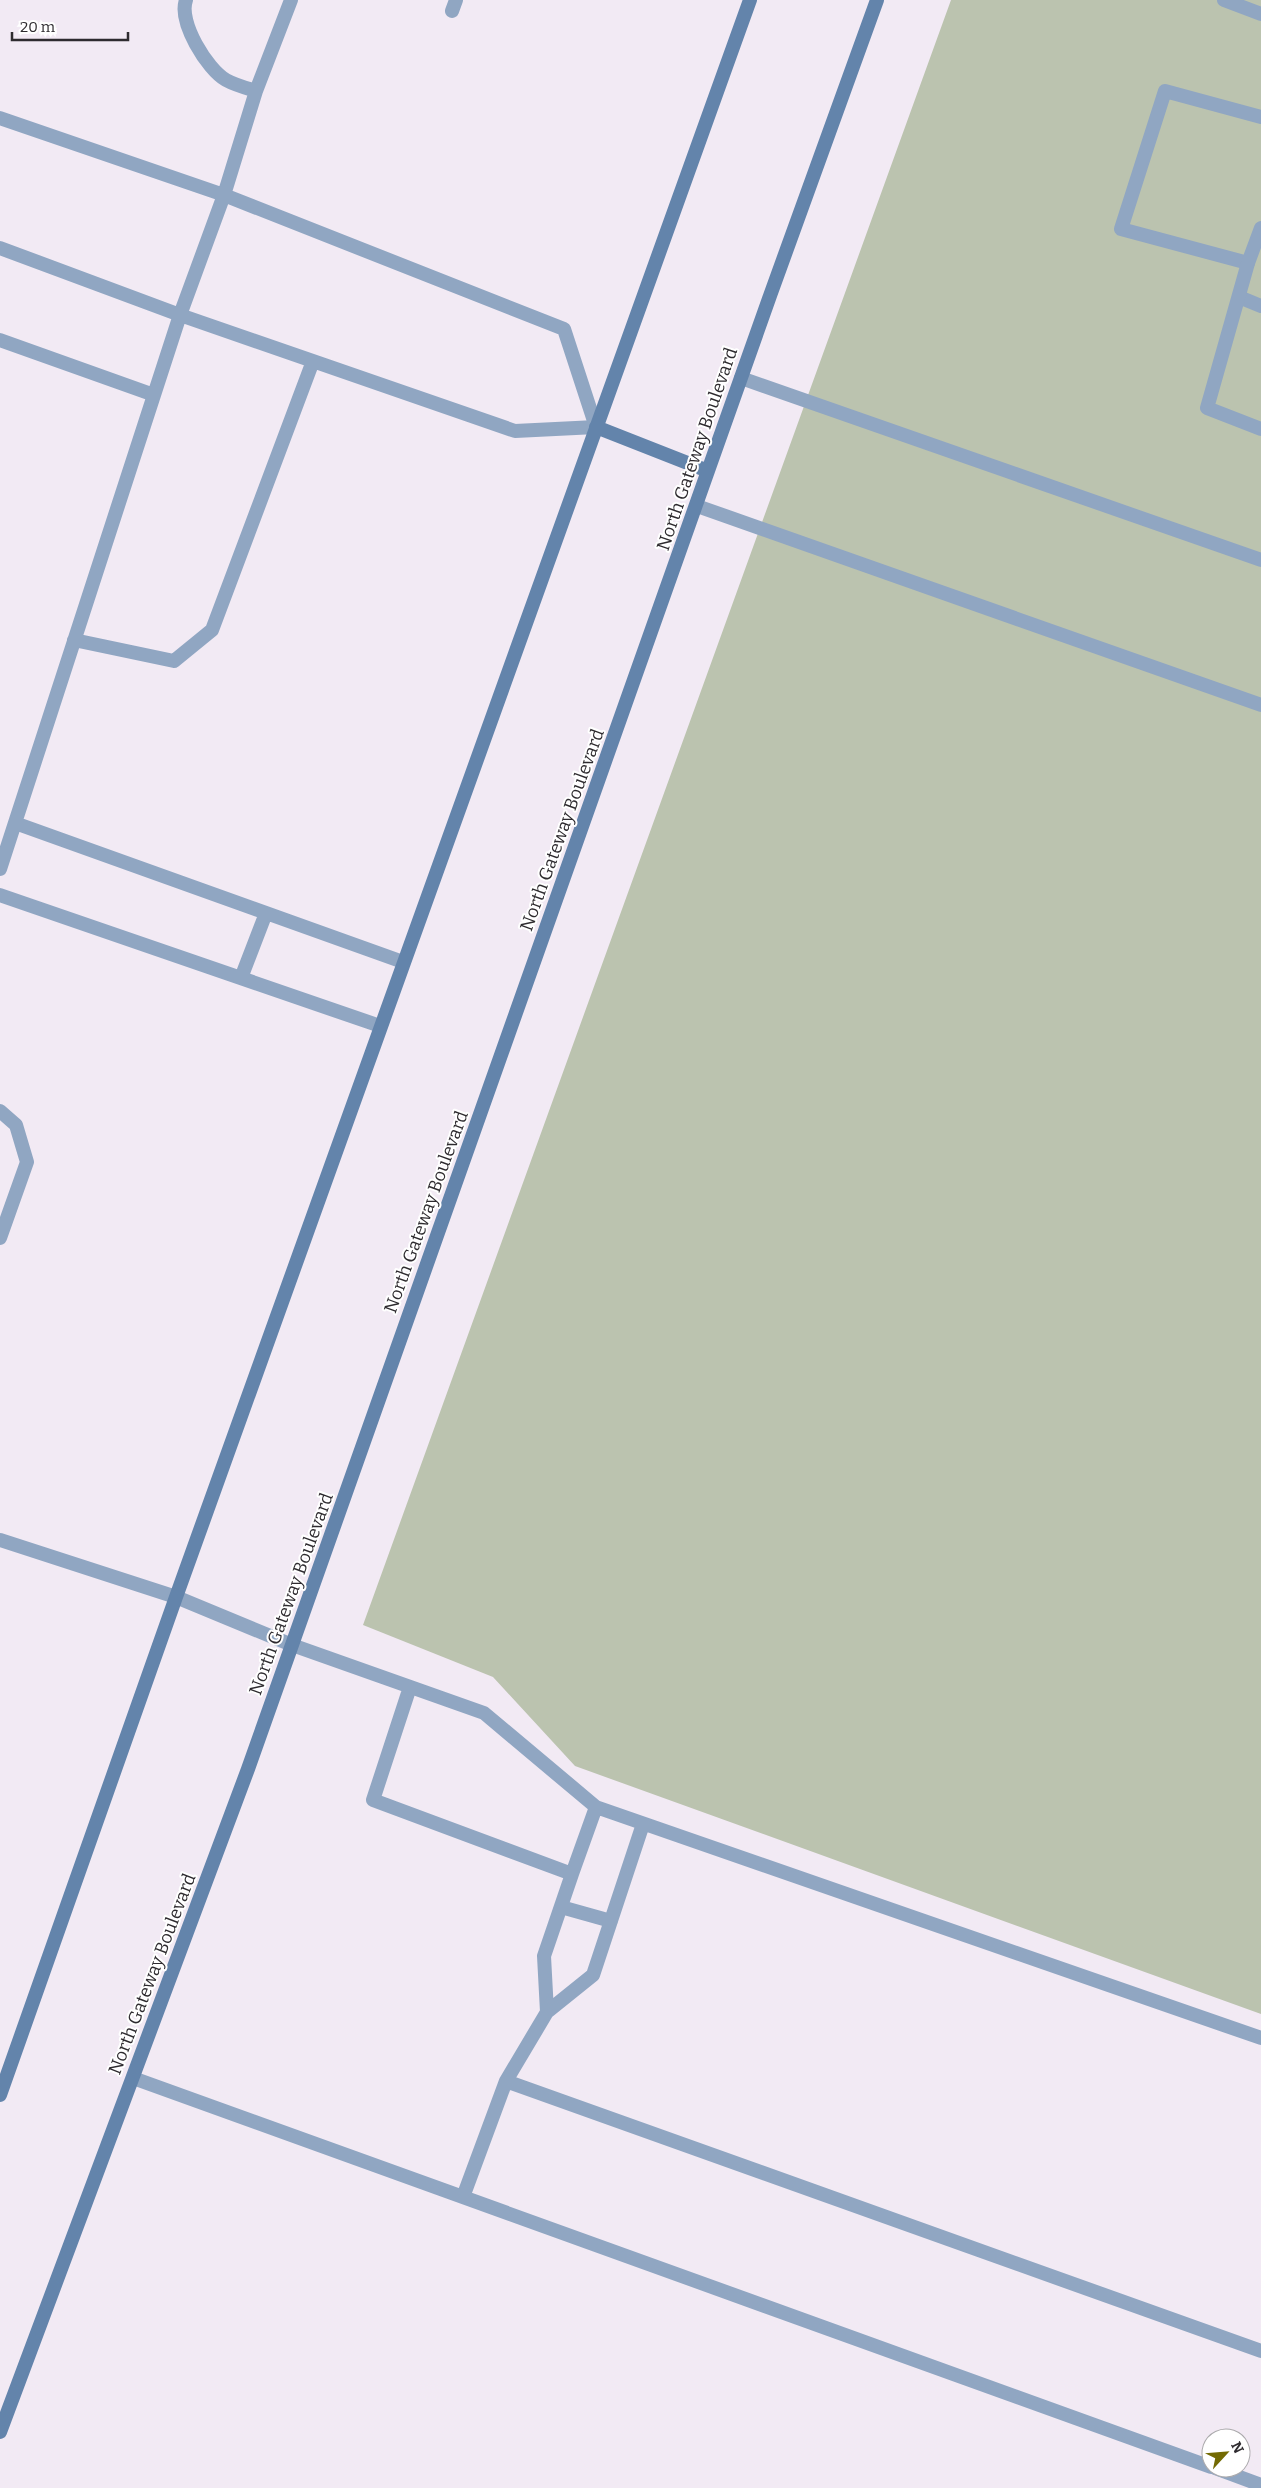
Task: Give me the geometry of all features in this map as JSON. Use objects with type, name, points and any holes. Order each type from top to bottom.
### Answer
[{"type":"main road","points":[[0,2095],[380,1026],[750,0]]},
{"type":"main road","name":"North Gateway Boulevard","points":[[0,2432],[248,1769],[741,378],[877,0]]},
{"type":"main road","points":[[596,427],[708,471]]},
{"type":"street","points":[[186,0],[183,8],[195,47],[225,80],[256,91]]},
{"type":"street","points":[[0,869],[180,315],[224,195],[256,91],[291,0]]},
{"type":"street","points":[[1224,0],[1261,14]]},
{"type":"street","points":[[1248,263],[1121,229],[1166,90],[1261,118]]},
{"type":"street","points":[[0,118],[224,195],[564,329],[596,427],[515,431],[180,315],[0,248]]},
{"type":"street","points":[[1261,228],[1248,263],[1207,408],[1261,429]]},
{"type":"street","points":[[1239,297],[1261,306]]},
{"type":"street","points":[[0,340],[154,395]]},
{"type":"street","points":[[74,640],[174,661],[212,630],[313,361]]},
{"type":"street","points":[[741,378],[1261,560]]},
{"type":"street","points":[[697,506],[1261,705]]},
{"type":"street","points":[[15,823],[403,962]]},
{"type":"street","points":[[0,895],[380,1026]]},
{"type":"street","points":[[241,978],[266,913]]},
{"type":"street","points":[[0,1111],[16,1124],[27,1162],[0,1238]]},
{"type":"street","points":[[0,1540],[176,1597],[292,1645],[484,1713],[596,1808],[1261,2038]]},
{"type":"street","points":[[410,1687],[373,1800],[572,1874]]},
{"type":"street","points":[[547,2012],[544,1956],[596,1808]]},
{"type":"street","points":[[464,2197],[506,2081],[547,2012],[593,1975],[643,1824]]},
{"type":"street","points":[[561,1907],[611,1920]]},
{"type":"street","points":[[133,2078],[1201,2462]]},
{"type":"street","points":[[506,2081],[1261,2351]]},
{"type":"street","points":[[1244,2478],[1261,2484]]},
{"type":"green space","points":[[951,0],[1261,0],[1261,2014],[575,1766],[493,1677],[363,1625]]}]
